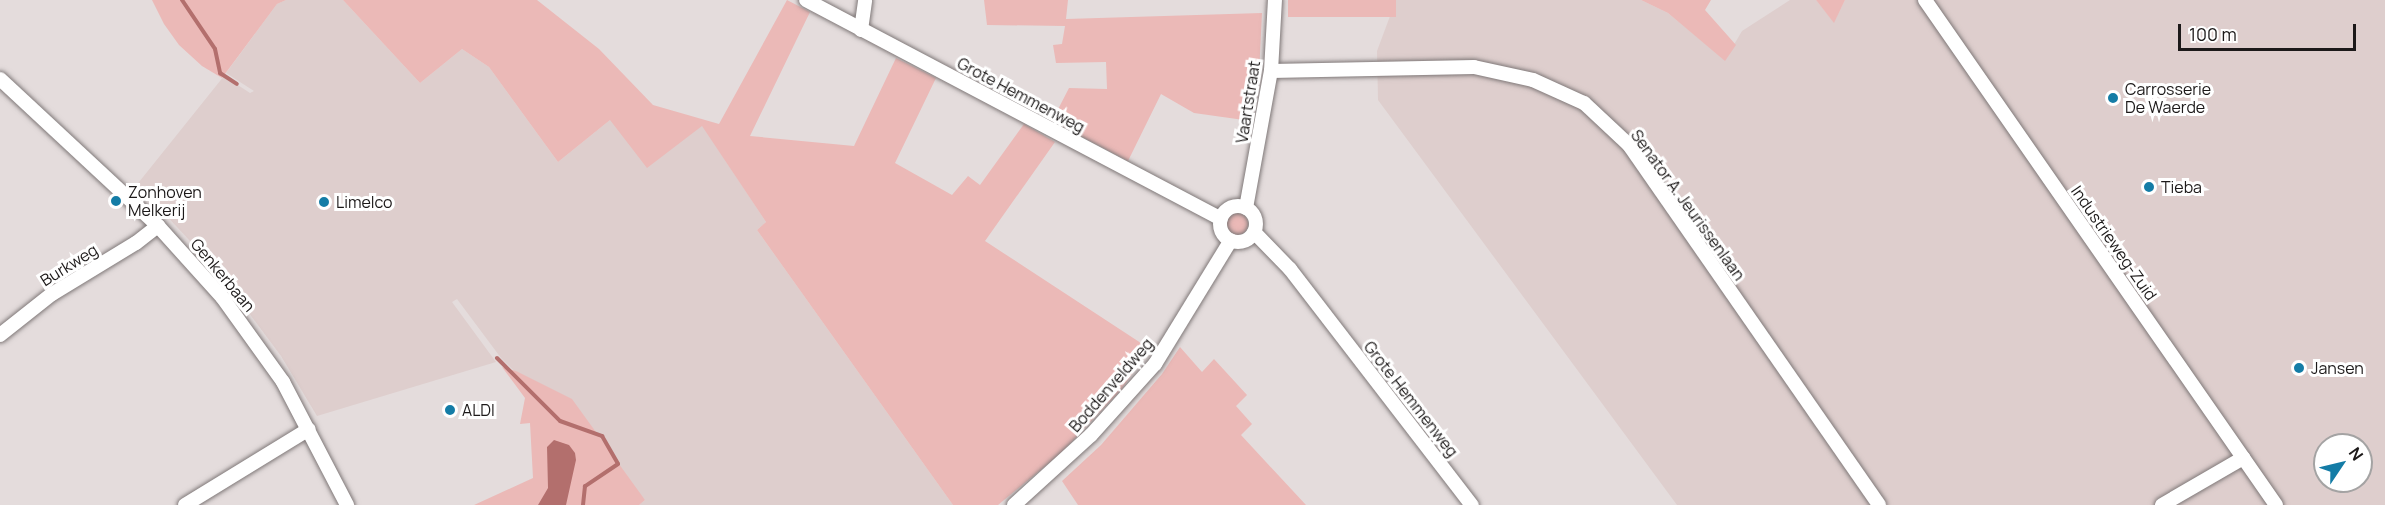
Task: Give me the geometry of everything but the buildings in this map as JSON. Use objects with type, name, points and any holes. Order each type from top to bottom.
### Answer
[{"type":"street","name":"Grote Hemmenweg","points":[[806,0],[1221,219]]},
{"type":"street","points":[[861,30],[865,0]]},
{"type":"street","name":"Vaartstraat","points":[[1246,208],[1271,71],[1275,0]]},
{"type":"street","name":"Industrieweg-Zuid","points":[[1925,0],[2276,505]]},
{"type":"street","name":"Senator A. Jeurissenlaan","points":[[1271,71],[1474,68],[1533,80],[1584,103],[1629,145],[1879,505]]},
{"type":"street","name":"Genkerbaan","points":[[0,79],[158,226],[222,297],[255,341],[309,429],[347,505]]},
{"type":"street","points":[[1246,208],[1231,207],[1221,219],[1223,234],[1231,240],[1242,242],[1254,232]]},
{"type":"street","name":"Grote Hemmenweg","points":[[1246,208],[1254,216],[1254,232],[1290,269],[1472,505]]},
{"type":"street","name":"Burkweg","points":[[0,335],[52,294],[136,243],[158,226]]},
{"type":"street","name":"Boddenveldweg","points":[[1014,505],[1091,435],[1155,364],[1231,240]]},
{"type":"street","points":[[185,505],[309,429]]},
{"type":"street","points":[[2162,505],[2243,458]]},
{"type":"shaded area","points":[[152,0],[286,0],[277,4],[222,78],[202,66],[179,45],[164,24]]},
{"type":"shaded area","points":[[286,0],[343,0],[420,83],[462,49],[489,67],[558,162],[610,120],[702,125],[766,222],[757,230],[953,505],[639,505],[645,500],[501,358],[457,299],[452,302],[496,362],[317,416],[281,356],[216,269],[163,212],[135,187],[224,76],[250,93],[254,91],[226,73],[277,4]]},
{"type":"shaded area","points":[[343,0],[537,0],[599,49],[653,105],[719,124],[787,0],[810,12],[750,136],[854,146],[896,58],[936,78],[895,163],[952,195],[968,176],[980,185],[1024,124],[1055,142],[985,241],[1150,349],[1121,390],[1061,453],[998,505],[953,505],[757,230],[766,222],[702,126],[647,168],[610,120],[558,162],[489,67],[462,49],[420,83]]},
{"type":"shaded area","points":[[984,0],[1068,0],[1066,19],[1262,13],[1259,74],[1251,121],[1194,113],[1161,94],[1128,161],[1052,121],[1069,88],[1107,89],[1106,62],[1056,63],[1053,45],[1062,44],[1065,26],[987,25]]},
{"type":"shaded area","points":[[1288,0],[1396,0],[1396,17],[1288,17]]},
{"type":"shaded area","points":[[1396,0],[1641,0],[1668,13],[1725,60],[1742,31],[1790,0],[1816,0],[1834,22],[1845,0],[2385,0],[2385,505],[1677,505],[1378,100],[1377,51]]},
{"type":"shaded area","points":[[1641,0],[1711,0],[1705,10],[1736,45],[1725,61],[1668,13]]},
{"type":"shaded area","points":[[1816,0],[1845,0],[1834,23]]},
{"type":"shaded area","points":[[1233,213],[1241,213],[1248,220],[1248,228],[1241,235],[1233,235],[1226,228],[1226,220]]},
{"type":"shaded area","points":[[1180,347],[1202,372],[1214,359],[1247,395],[1236,406],[1252,424],[1241,435],[1306,505],[1078,505],[1062,481],[1101,445],[1162,374]]},
{"type":"shaded area","points":[[502,367],[516,371],[572,399],[645,500],[639,505],[474,505],[533,478],[530,423],[520,424],[525,398]]},
{"type":"shaded area","points":[[554,440],[569,445],[575,453],[576,460],[566,505],[538,505],[548,488],[547,447]]},
{"type":"waterway","points":[[182,0],[215,49],[220,73],[237,84]]},
{"type":"waterway","points":[[497,358],[560,421],[602,436],[618,464],[585,486],[583,505]]},
{"type":"place","name":"Carrosserie De Waerde","points":[[2113,98]]},
{"type":"place","name":"Tieba","points":[[2149,187]]},
{"type":"place","name":"Zonhoven Melkerij","points":[[116,201]]},
{"type":"place","name":"Limelco","points":[[324,202]]},
{"type":"place","name":"Jansen","points":[[2299,368]]},
{"type":"place","name":"ALDI","points":[[450,410]]}]
